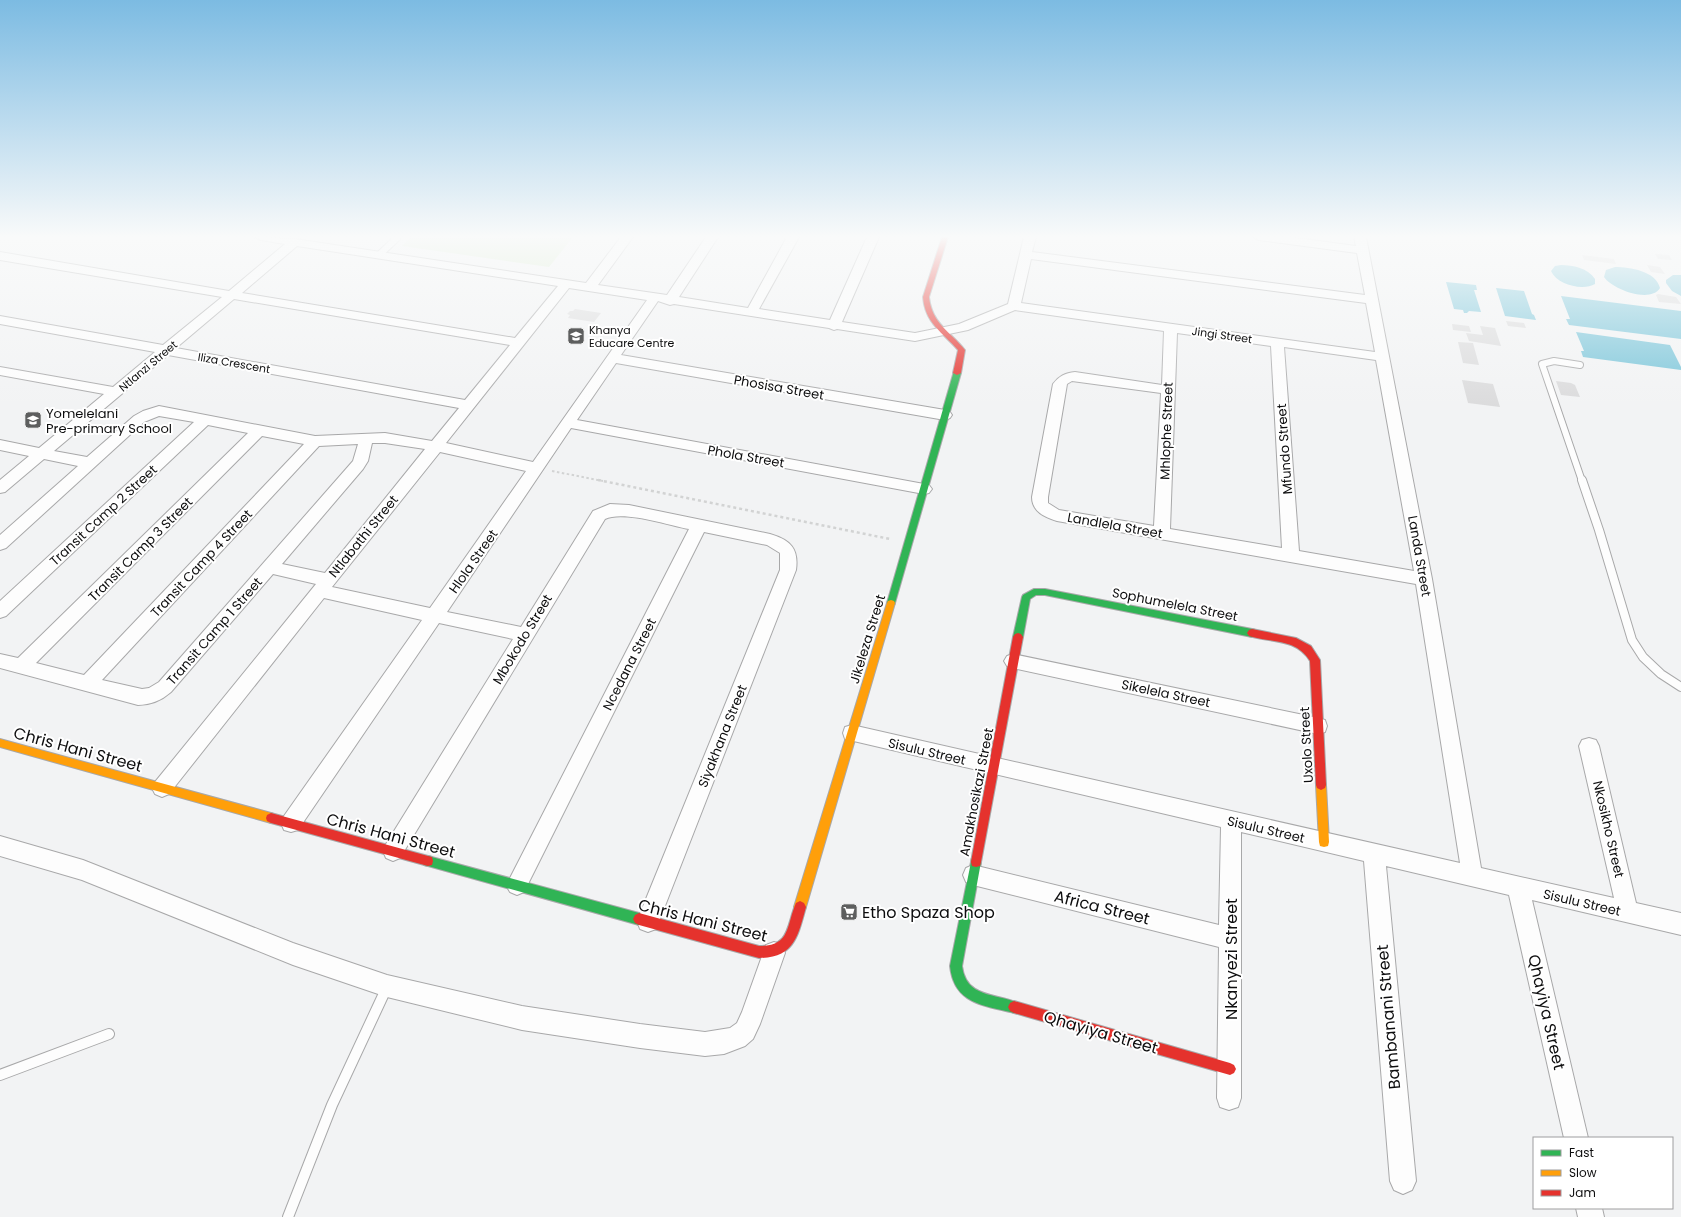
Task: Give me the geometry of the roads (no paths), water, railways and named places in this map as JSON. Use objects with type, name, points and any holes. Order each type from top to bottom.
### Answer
[{"type":"street","points":[[233,294],[519,343]]},
{"type":"street","name":"Ntlanzi Street","points":[[0,488],[233,294]]},
{"type":"street","name":"Ntlabathi Street","points":[[162,788],[558,294]]},
{"type":"street","points":[[627,294],[915,337],[963,327],[1014,306],[1017,294]]},
{"type":"street","points":[[670,301],[675,294]]},
{"type":"street","points":[[751,313],[762,294]]},
{"type":"street","points":[[834,326],[848,294]]},
{"type":"street","points":[[927,294],[925,304],[929,316],[943,332]]},
{"type":"street","points":[[1323,294],[1371,300]]},
{"type":"street","name":"Landa Street","points":[[1370,294],[1424,579],[1472,876]]},
{"type":"street","name":"Hlola Street","points":[[291,824],[654,298]]},
{"type":"street","name":"Jingi Street","points":[[1014,306],[1382,357]]},
{"type":"street","name":"Iliza Crescent","points":[[0,320],[469,406]]},
{"type":"street","name":"Mhlophe Street","points":[[1162,534],[1171,328]]},
{"type":"street","name":"Jikeleza Street","points":[[774,953],[783,947],[792,934],[945,415],[962,352],[960,348],[943,332]]},
{"type":"street","name":"Mfundo Street","points":[[1277,343],[1291,556]]},
{"type":"street","name":"Phosisa Street","points":[[613,358],[945,415]]},
{"type":"street","points":[[0,371],[117,392]]},
{"type":"street","name":"Landlela Street","points":[[1168,390],[1081,377],[1069,377],[1062,381],[1060,384],[1039,501],[1043,508],[1057,515],[1424,579]]},
{"type":"street","points":[[0,544],[139,419],[148,414],[165,411],[315,441],[385,438],[436,446],[537,468]]},
{"type":"street","name":"Transit Camp 2 Street","points":[[0,611],[206,419]]},
{"type":"street","name":"Phola Street","points":[[568,423],[924,489]]},
{"type":"street","name":"Transit Camp 3 Street","points":[[21,667],[259,430]]},
{"type":"street","name":"Transit Camp 1 Street","points":[[0,662],[138,697],[150,696],[161,691],[358,465],[361,461],[366,439]]},
{"type":"street","name":"Transit Camp 4 Street","points":[[87,684],[315,441]]},
{"type":"street","points":[[0,445],[90,463]]},
{"type":"street","name":"Mbokodo Street","points":[[392,851],[599,515],[610,510],[617,509],[699,526]]},
{"type":"street","name":"Siyakhana Street","points":[[648,921],[788,570],[790,558],[787,550],[780,543],[699,526]]},
{"type":"street","name":"Ncedana Street","points":[[517,885],[699,526]]},
{"type":"street","points":[[269,567],[324,586],[435,616],[525,635]]},
{"type":"street","name":"Sophumelela Street","points":[[1034,592],[1045,592],[1293,641],[1308,649]]},
{"type":"street","name":"Amakhosikazi Street","points":[[972,995],[960,986],[956,973],[1025,601],[1029,594],[1034,592]]},
{"type":"street","name":"Uxolo Street","points":[[1308,649],[1315,660],[1324,842]]},
{"type":"street","name":"Sikelela Street","points":[[1013,661],[1318,726]]},
{"type":"street","name":"Sisulu Street","points":[[852,733],[1681,924]]},
{"type":"street","name":"Chris Hani Street","points":[[0,744],[759,952],[774,953]]},
{"type":"street","name":"Nkosikho Street","points":[[1589,746],[1628,912]]},
{"type":"street","name":"Nkanyezi Street","points":[[1230,1098],[1231,821]]},
{"type":"street","points":[[0,846],[83,870],[293,954],[388,986],[522,1018],[640,1036],[705,1044],[724,1042],[737,1038],[745,1031],[752,1016],[774,953]]},
{"type":"street","name":"Bambanani Street","points":[[1374,854],[1403,1181]]},
{"type":"street","name":"Africa Street","points":[[974,875],[1231,939]]},
{"type":"street","name":"Qhayiya Street","points":[[1518,887],[1576,1137]]},
{"type":"street","name":"Qhayiya Street","points":[[972,995],[1230,1069]]},
{"type":"lane","points":[[1580,365],[1552,361],[1542,364],[1599,530],[1632,640],[1643,657],[1656,670],[1681,687]]},
{"type":"lane","points":[[288,1217],[332,1105],[388,986]]},
{"type":"lane","points":[[0,1075],[108,1034]]},
{"type":"water","points":[[1449,294],[1475,294],[1481,312],[1469,311],[1464,313],[1463,310],[1454,309]]},
{"type":"water","points":[[1498,294],[1525,294],[1532,314],[1536,320],[1505,316]]},
{"type":"water","points":[[1635,294],[1652,294],[1648,295]]},
{"type":"water","points":[[1561,296],[1681,311],[1681,339],[1569,325],[1566,319],[1570,319]]},
{"type":"water","points":[[1576,332],[1670,345],[1681,367],[1681,370],[1583,357],[1581,351],[1584,351]]},
{"type":"place","name":"Khanya Educare Centre","points":[[576,336]]},
{"type":"place","name":"Yomelelani Pre-primary School","points":[[33,420]]},
{"type":"place","name":"Etho Spaza Shop","points":[[849,912]]}]
